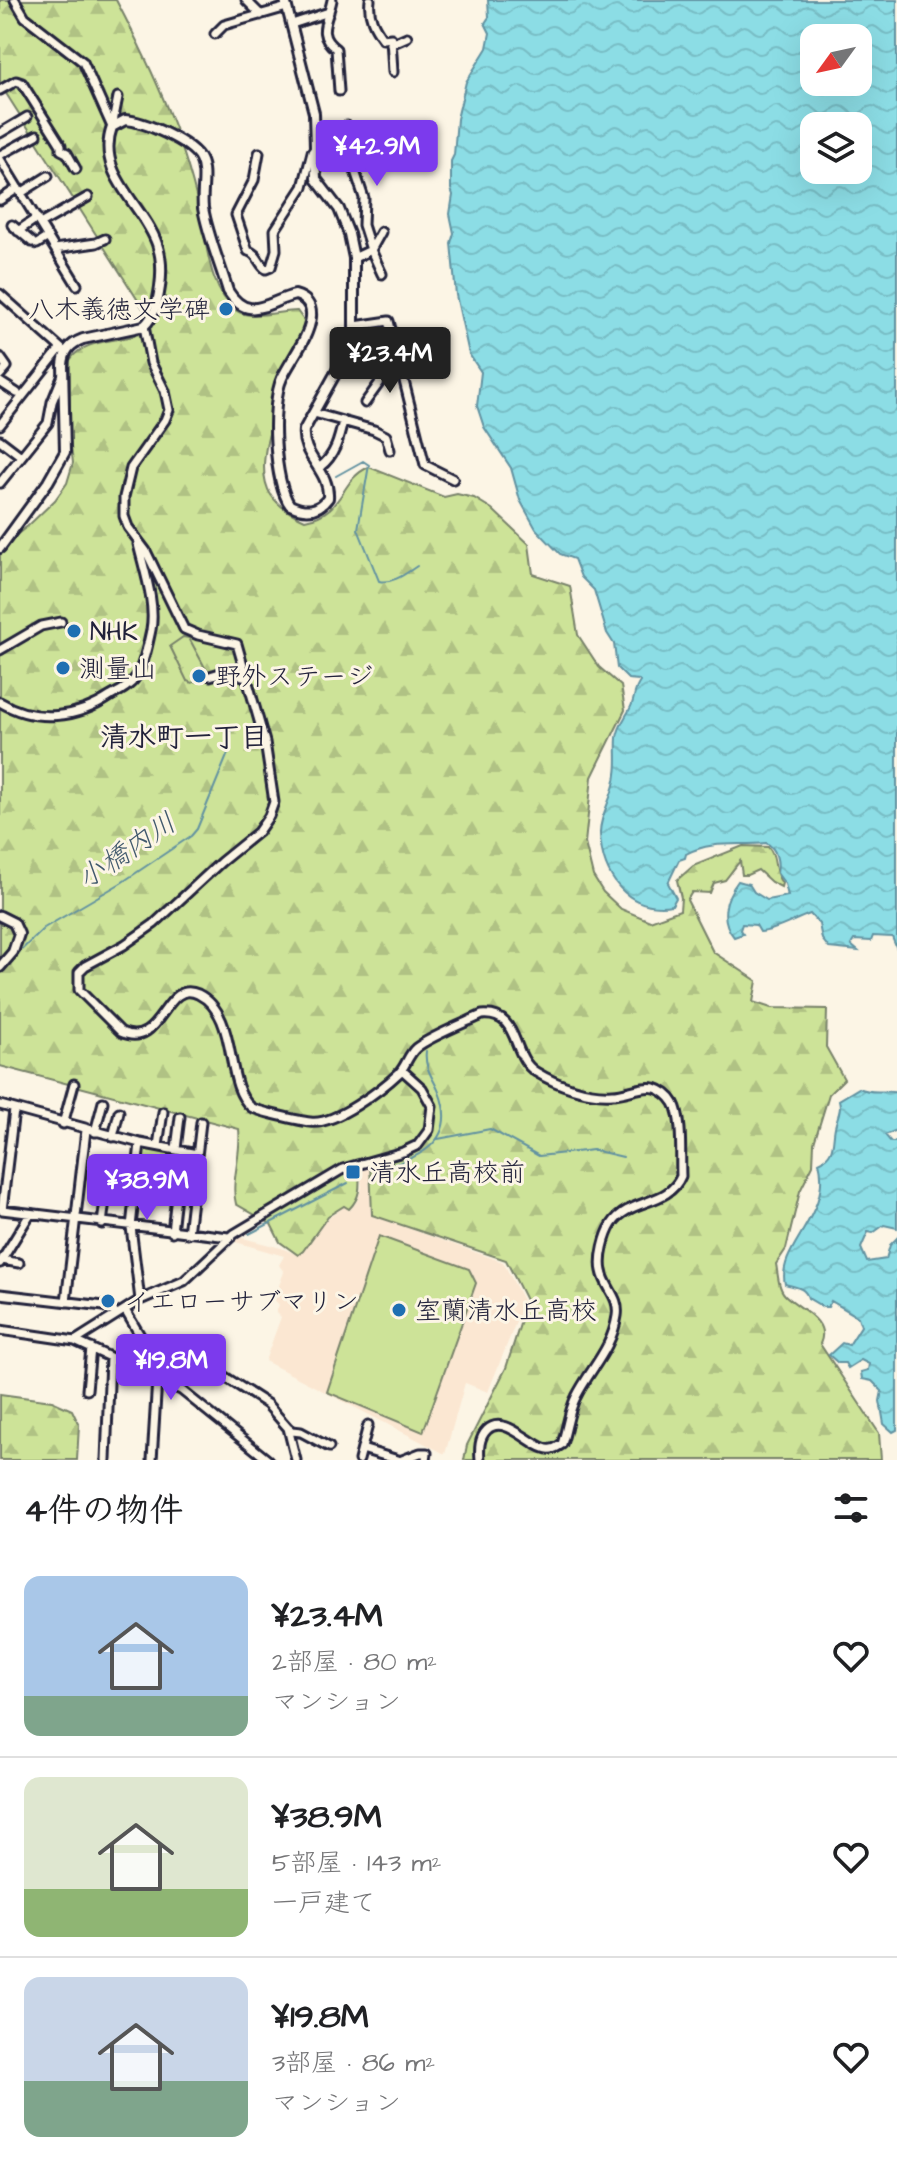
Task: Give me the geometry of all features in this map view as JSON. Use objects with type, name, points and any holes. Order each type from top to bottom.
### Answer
[{"type":"main road","points":[[0,548],[48,482],[65,452],[63,350],[83,339],[144,326],[157,303],[161,260],[153,235],[110,167],[109,138],[112,127],[130,120],[179,141],[199,156],[203,168],[204,211],[228,291],[236,302],[247,308],[259,309],[295,295],[308,303],[311,322],[280,382],[274,428],[283,487],[290,505],[307,511],[325,503],[329,492],[327,479],[306,449],[303,438],[304,430],[354,340],[354,258],[339,209],[316,179],[314,113],[286,4]]},
{"type":"main road","points":[[0,916],[14,923],[19,934],[13,952],[0,967]]},
{"type":"street","points":[[15,0],[25,17],[83,62],[112,127]]},
{"type":"street","points":[[246,0],[261,15]]},
{"type":"street","points":[[332,0],[323,34],[325,41],[336,49],[339,91]]},
{"type":"street","points":[[370,0],[373,26],[383,39],[391,38],[393,72]]},
{"type":"street","points":[[215,34],[224,25],[286,4]]},
{"type":"street","points":[[292,24],[329,12]]},
{"type":"street","points":[[391,44],[407,37]]},
{"type":"street","points":[[0,90],[16,81],[22,83],[61,145],[61,150],[67,153],[76,169]]},
{"type":"street","points":[[112,127],[118,97]]},
{"type":"street","points":[[0,133],[27,117]]},
{"type":"street","points":[[347,126],[342,130],[364,198],[363,225],[382,274]]},
{"type":"street","points":[[37,135],[0,157],[77,285]]},
{"type":"street","points":[[259,153],[254,180],[236,215],[248,251],[266,269],[271,267],[276,250],[275,230],[303,187],[315,148],[318,150],[345,141]]},
{"type":"street","points":[[0,200],[48,176]]},
{"type":"street","points":[[48,237],[34,243],[15,228],[38,221],[88,197]]},
{"type":"street","points":[[354,258],[371,250],[381,232]]},
{"type":"street","points":[[55,249],[105,239]]},
{"type":"street","points":[[0,294],[63,350],[1,423]]},
{"type":"street","points":[[355,326],[389,321],[421,463],[453,479]]},
{"type":"street","points":[[144,326],[151,363],[165,391],[169,410],[138,456],[127,479],[124,516],[146,551],[184,629],[237,644],[271,775],[274,802],[258,832],[154,924],[85,966],[79,972],[79,990],[121,1032],[129,1036],[146,1033],[180,993],[191,991],[207,999],[219,1014],[226,1031],[245,1100],[253,1109],[310,1123],[333,1117],[362,1101],[402,1070],[417,1047],[482,1015],[492,1014],[507,1023],[520,1055],[535,1072],[594,1093],[612,1095],[653,1087],[668,1096],[676,1111],[681,1176],[677,1186],[669,1193],[634,1207],[613,1222],[601,1263],[602,1272],[619,1305],[617,1320],[609,1346],[574,1399],[562,1444],[556,1449],[546,1449],[510,1428],[497,1425],[489,1427],[481,1438],[480,1460]]},
{"type":"street","points":[[0,357],[7,367],[0,375]]},
{"type":"street","points":[[365,403],[388,371],[401,367]]},
{"type":"street","points":[[0,483],[48,423],[59,379],[63,375]]},
{"type":"street","points":[[0,382],[17,393]]},
{"type":"street","points":[[314,413],[386,436],[390,450]]},
{"type":"street","points":[[320,467],[328,461],[337,444],[343,421]]},
{"type":"street","points":[[0,440],[21,456]]},
{"type":"street","points":[[0,702],[37,715],[78,713],[94,708],[129,685],[137,675],[152,627],[146,576],[136,538]]},
{"type":"street","points":[[0,650],[41,626],[61,622]]},
{"type":"street","points":[[210,676],[223,672],[248,677]]},
{"type":"street","points":[[75,1341],[140,1300],[184,1281],[229,1237],[343,1169],[418,1145],[429,1130],[432,1106],[422,1088],[402,1070]]},
{"type":"street","points":[[63,1124],[74,1084]]},
{"type":"street","points":[[66,1302],[90,1131],[103,1102]]},
{"type":"street","points":[[0,1105],[113,1137],[197,1154]]},
{"type":"street","points":[[14,1110],[2,1210],[229,1237]]},
{"type":"street","points":[[113,1137],[119,1112]]},
{"type":"street","points":[[158,1146],[163,1112]]},
{"type":"street","points":[[176,1149],[180,1117]]},
{"type":"street","points":[[188,1234],[201,1122]]},
{"type":"street","points":[[140,1143],[131,1227],[140,1300]]},
{"type":"street","points":[[172,1232],[176,1195]]},
{"type":"street","points":[[102,1224],[105,1200]]},
{"type":"street","points":[[19,1263],[1,1262],[30,1214]]},
{"type":"street","points":[[0,1294],[104,1306],[121,1312],[141,1337]]},
{"type":"street","points":[[0,1330],[75,1341],[181,1390],[268,1460]]},
{"type":"street","points":[[87,1390],[91,1348]]},
{"type":"street","points":[[106,1460],[110,1358]]},
{"type":"street","points":[[152,1460],[157,1379],[165,1368],[222,1375],[267,1404],[288,1428],[329,1447]]},
{"type":"street","points":[[359,1460],[368,1425]]},
{"type":"street","points":[[288,1428],[296,1460]]},
{"type":"street","points":[[362,1449],[400,1460],[427,1453],[426,1460]]},
{"type":"shaded area","name":"室蘭清水丘高校","points":[[369,1166],[371,1215],[503,1262],[524,1302],[488,1392],[465,1383],[445,1454],[265,1361],[281,1317],[276,1312],[279,1305],[274,1299],[284,1272],[279,1265],[284,1256],[232,1241],[239,1237],[298,1255],[302,1253],[327,1219],[344,1207],[350,1210],[357,1201],[362,1187],[360,1171]]},
{"type":"green space","points":[[0,0],[116,0],[144,55],[179,139],[197,198],[212,273],[222,294],[242,314],[297,311],[305,322],[264,458],[265,478],[278,504],[305,520],[318,516],[328,511],[352,480],[369,467],[444,497],[457,494],[474,498],[492,509],[529,544],[533,574],[570,586],[578,635],[599,667],[621,686],[625,710],[592,777],[585,843],[593,876],[603,892],[621,909],[650,921],[680,910],[677,880],[693,866],[743,846],[768,847],[771,851],[781,887],[758,870],[742,875],[740,861],[725,880],[714,883],[710,893],[692,892],[687,900],[713,952],[757,981],[753,1002],[771,1008],[827,1009],[826,1047],[844,1079],[829,1094],[814,1143],[813,1165],[800,1191],[786,1249],[776,1264],[783,1292],[817,1322],[821,1328],[820,1344],[879,1433],[881,1460],[464,1460],[467,1445],[506,1368],[527,1302],[506,1260],[372,1215],[370,1164],[359,1170],[359,1191],[353,1205],[349,1209],[344,1206],[328,1216],[298,1255],[280,1242],[271,1224],[236,1204],[234,1186],[239,1129],[0,1066],[0,548],[55,500],[67,483],[73,463],[70,360],[83,348],[139,334],[145,325],[146,313],[0,84]]},
{"type":"green space","points":[[183,637],[189,638],[210,677],[192,683],[187,681],[170,646]]},
{"type":"green space","points":[[143,1148],[170,1153],[167,1178],[140,1173]]},
{"type":"green space","points":[[379,1236],[469,1269],[476,1283],[423,1432],[327,1392]]},
{"type":"green space","points":[[0,1394],[52,1401],[72,1410],[79,1425],[77,1460],[0,1460]]},
{"type":"water","points":[[488,0],[897,0],[897,949],[892,937],[873,936],[871,941],[854,940],[851,945],[858,951],[829,948],[822,939],[819,924],[810,914],[760,932],[756,925],[742,924],[740,930],[743,934],[734,937],[725,916],[730,894],[738,881],[749,884],[754,892],[767,900],[788,896],[785,884],[777,873],[775,852],[766,843],[715,845],[686,854],[679,860],[668,883],[676,898],[672,905],[656,906],[630,897],[612,877],[606,864],[600,827],[615,782],[618,733],[640,682],[628,679],[617,668],[614,644],[607,633],[594,590],[581,577],[574,559],[560,554],[536,529],[520,500],[511,468],[484,427],[477,406],[481,372],[469,354],[456,295],[451,243],[454,233],[450,214],[453,195],[451,161],[466,82],[487,48],[490,33],[485,23],[489,17]]},
{"type":"water","points":[[859,1088],[897,1093],[897,1130],[885,1135],[891,1142],[897,1142],[897,1228],[884,1225],[873,1233],[868,1232],[861,1248],[867,1262],[886,1259],[890,1245],[897,1238],[897,1430],[893,1432],[884,1424],[880,1401],[882,1391],[872,1381],[862,1379],[861,1372],[868,1370],[869,1364],[861,1360],[848,1368],[845,1363],[838,1363],[829,1355],[842,1343],[849,1345],[861,1326],[858,1317],[831,1301],[828,1307],[823,1307],[808,1298],[802,1290],[785,1284],[784,1270],[788,1257],[818,1198],[821,1181],[819,1162],[828,1156],[832,1147],[840,1110],[839,1100]]},
{"type":"waterway","points":[[336,476],[363,461],[369,465],[358,529],[379,581],[394,580],[417,566]]},
{"type":"waterway","points":[[130,678],[136,667]]},
{"type":"waterway","name":"小橋内川","points":[[7,964],[44,928],[121,883],[191,836],[197,829],[229,751],[231,731]]},
{"type":"waterway","points":[[374,1171],[417,1155],[438,1138],[444,1110],[428,1068],[426,1051]]},
{"type":"waterway","points":[[438,1139],[490,1129],[539,1156],[593,1150],[623,1157]]},
{"type":"waterway","points":[[249,1234],[348,1183]]},
{"type":"place","name":"八木義徳文学碑","points":[[226,309]]},
{"type":"place","name":"NHK","points":[[74,631]]},
{"type":"place","name":"測量山","points":[[63,668]]},
{"type":"place","name":"野外ステージ","points":[[199,676]]},
{"type":"place","name":"清水丘高校前","points":[[353,1172]]},
{"type":"place","name":"イエローサブマリン","points":[[108,1301]]},
{"type":"place","name":"室蘭清水丘高校","points":[[399,1310]]},
{"type":"district","name":"清水町一丁目","points":[[184,736]]}]
